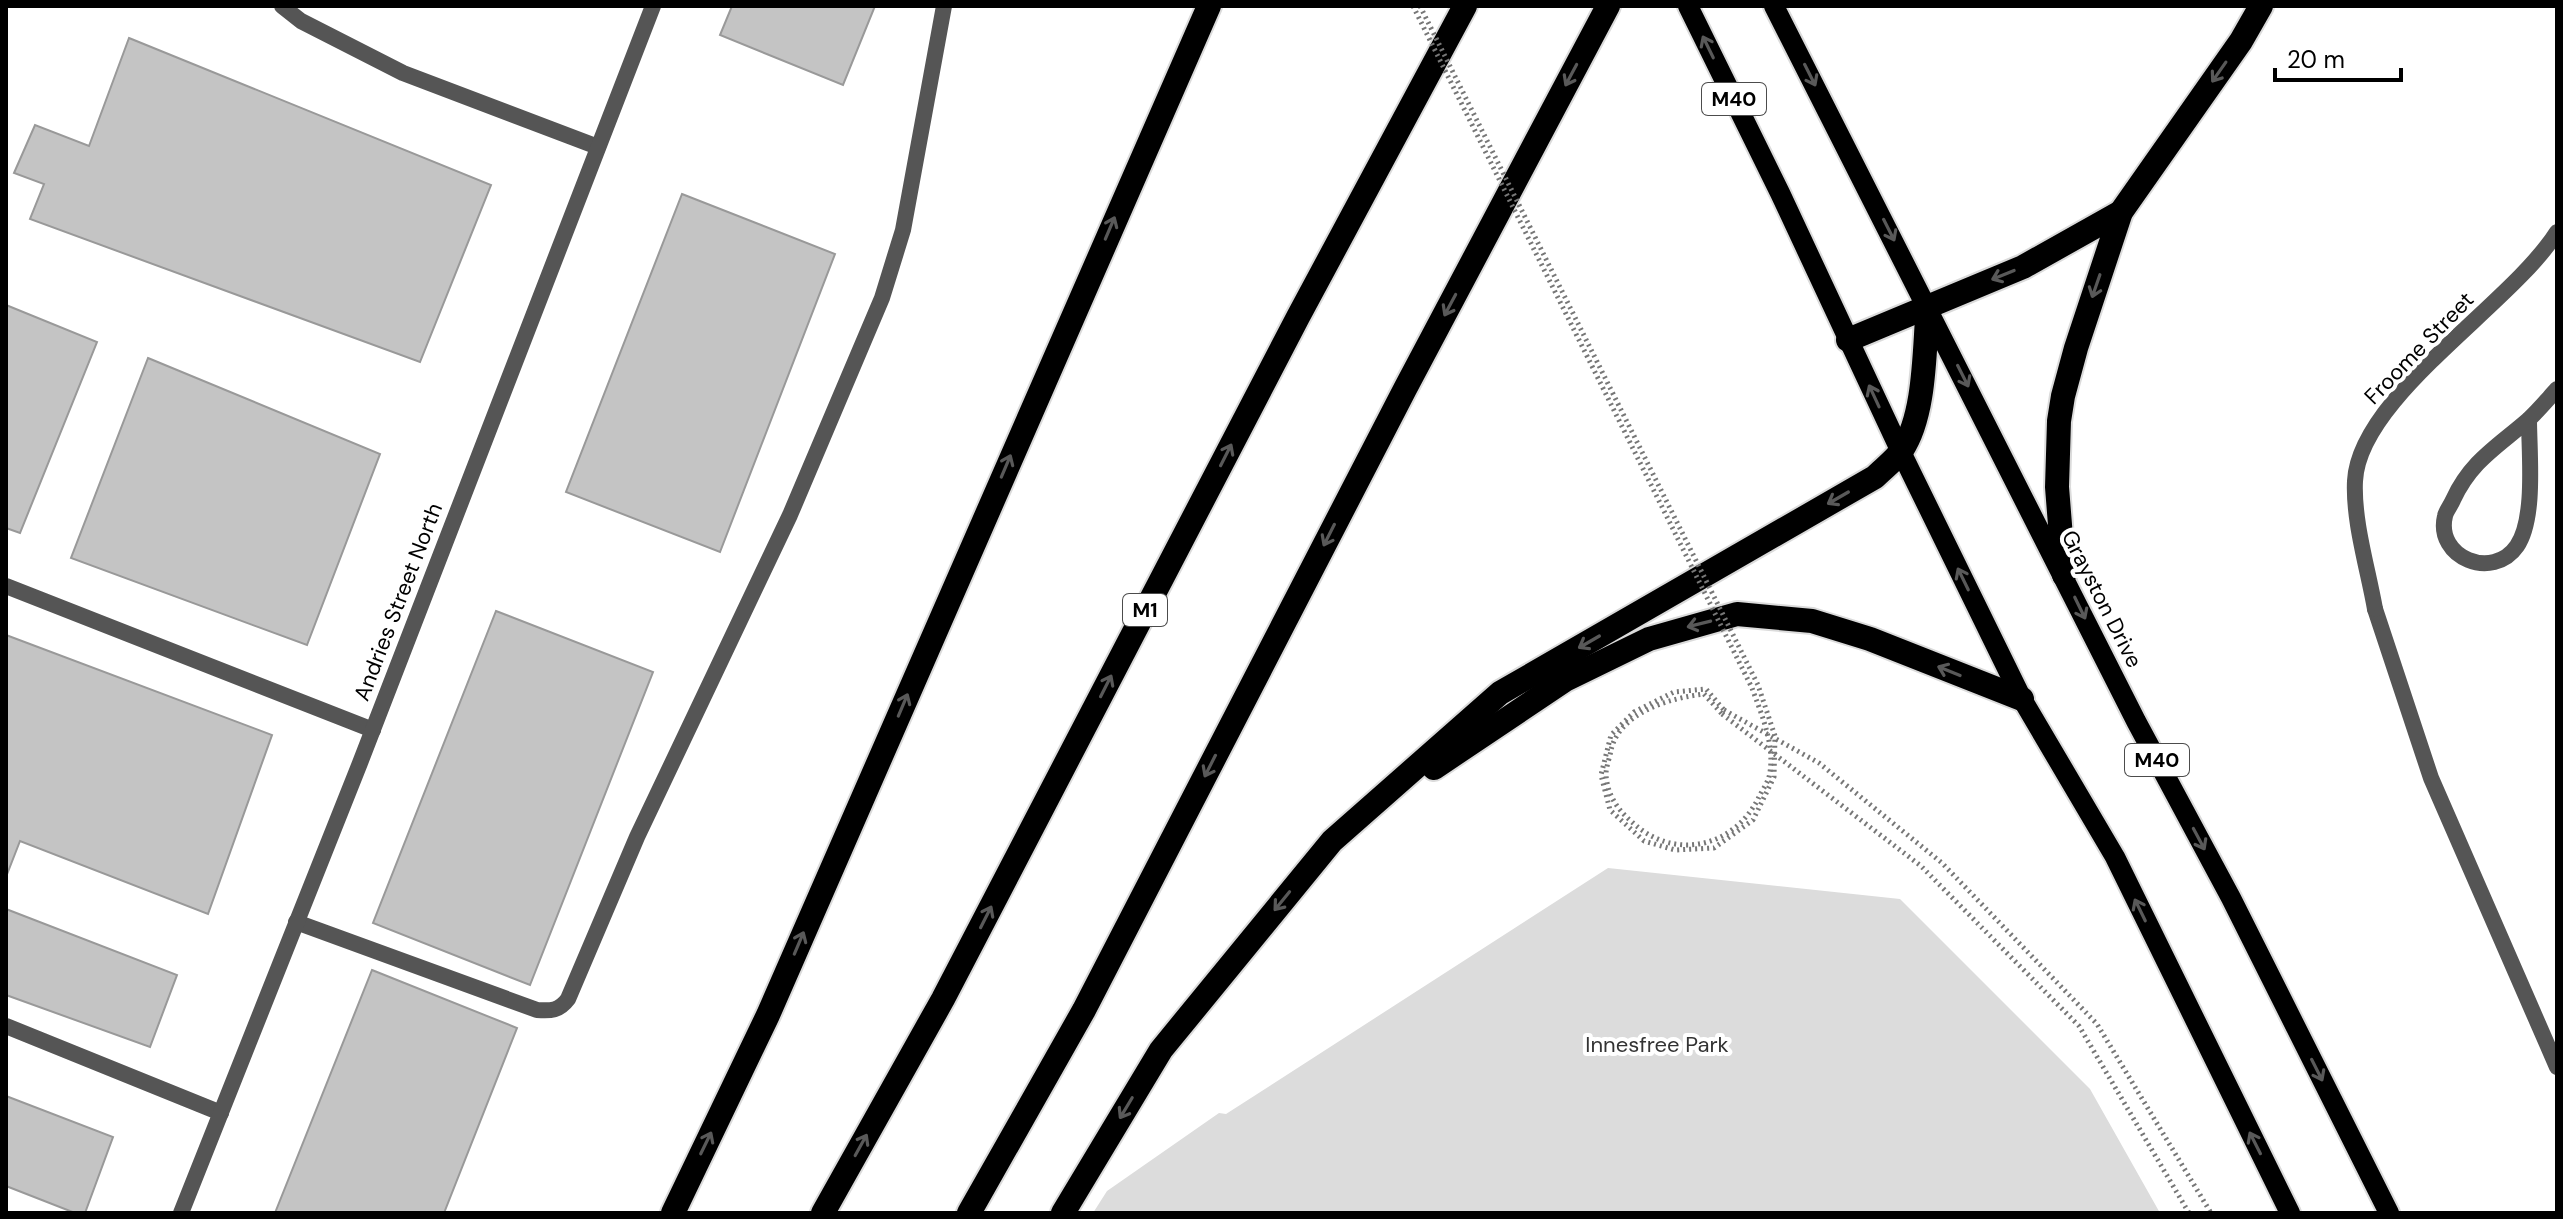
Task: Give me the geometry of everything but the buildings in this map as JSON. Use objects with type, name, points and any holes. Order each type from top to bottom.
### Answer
[{"type":"highway","points":[[1127,190],[1201,6]]},
{"type":"highway","points":[[673,1213],[774,1000],[1209,6]]},
{"type":"highway","name":"M1","points":[[823,1213],[943,999],[1298,317],[1465,6]]},
{"type":"highway","points":[[969,1213],[1084,1010],[1405,389],[1608,6]]},
{"type":"highway","points":[[2064,575],[2057,487],[2059,421],[2076,348],[2121,212],[2241,41],[2261,6]]},
{"type":"highway","points":[[1848,340],[2023,267],[2121,212]]},
{"type":"highway","points":[[1063,1213],[1161,1050],[1332,841],[1500,693],[1875,477],[1901,452],[1910,436],[1918,403],[1928,306]]},
{"type":"highway","points":[[1332,841],[1565,680],[1649,639],[1737,614],[1812,621],[1870,639],[2022,699]]},
{"type":"main road","name":"M40","points":[[1688,6],[2022,699],[2115,857],[2290,1213]]},
{"type":"main road","name":"Grayston Drive","points":[[1774,6],[2389,1213]]},
{"type":"street","points":[[282,6],[301,21],[403,73],[598,147]]},
{"type":"street","name":"Andries Street North","points":[[181,1213],[373,730],[653,6]]},
{"type":"street","points":[[296,922],[537,1010],[553,1011],[568,999],[637,837],[790,515],[882,298],[903,230],[944,6]]},
{"type":"street","name":"Froome Street","points":[[2557,232],[2524,274],[2418,377],[2373,426],[2359,460],[2355,480],[2356,504],[2375,609],[2431,778],[2557,1067]]},
{"type":"street","points":[[2529,419],[2526,520],[2516,546],[2501,560],[2482,565],[2455,555],[2446,540],[2445,517],[2459,486],[2478,460],[2529,419],[2557,389]]},
{"type":"street","points":[[6,586],[373,730]]},
{"type":"street","points":[[6,1026],[221,1113]]},
{"type":"path","points":[[1413,6],[1752,688],[1769,736],[1769,777],[1748,817],[1712,842],[1676,845],[1646,837],[1615,806],[1606,774],[1615,736],[1637,716],[1676,697],[1704,694],[1723,712],[1921,866],[2079,1026],[2189,1213]]},
{"type":"path","points":[[1420,6],[1758,685],[1775,736],[1774,777],[1753,820],[1714,848],[1675,850],[1644,841],[1610,810],[1601,775],[1611,735],[1634,712],[1674,692],[1706,689],[1723,712],[1819,763],[1942,863],[2097,1024],[2211,1213]]},
{"type":"green space","name":"Innesfree Park","points":[[1608,868],[1900,899],[2090,1089],[2160,1213],[1093,1213],[1107,1191],[1219,1113],[1226,1114]]}]
